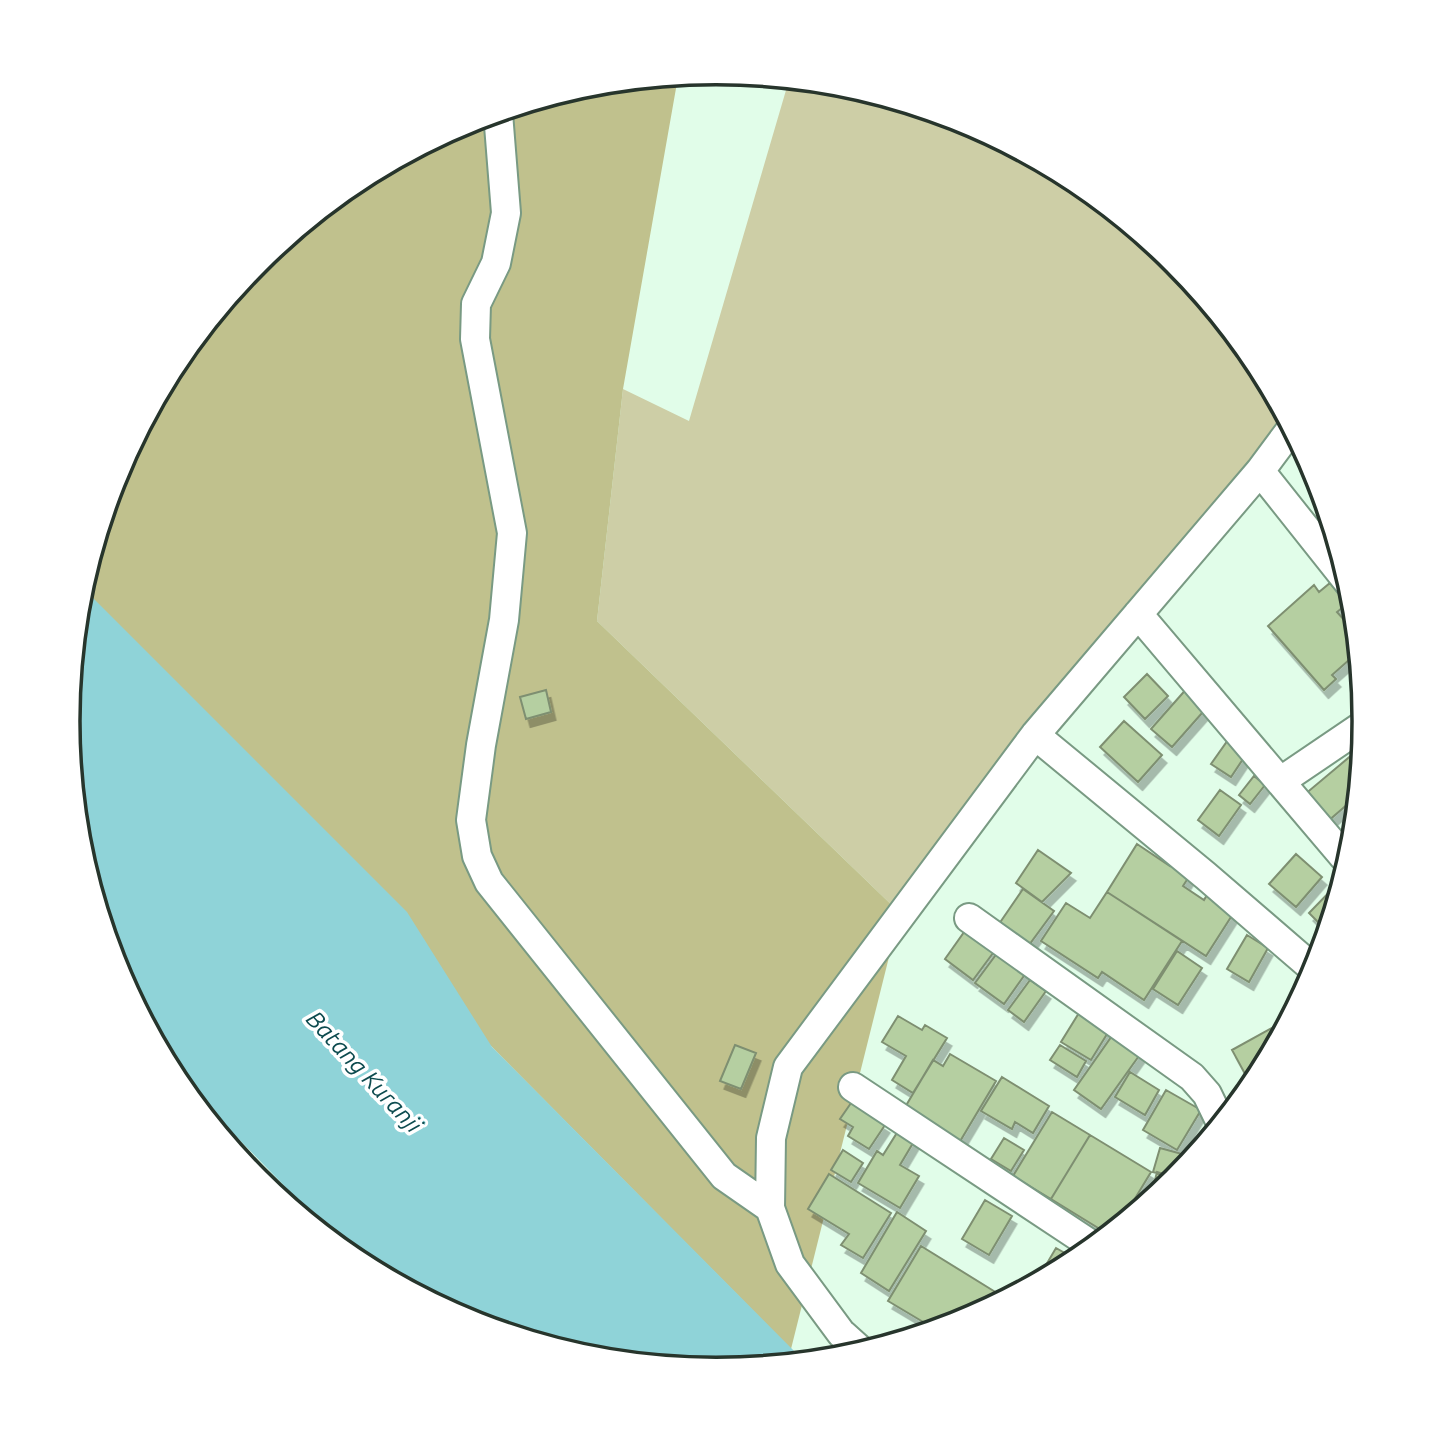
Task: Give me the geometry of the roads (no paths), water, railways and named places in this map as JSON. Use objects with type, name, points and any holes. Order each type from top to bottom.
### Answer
[{"type":"street","points":[[499,124],[506,214],[496,263],[476,304],[475,339],[512,533],[504,620],[481,745],[471,820],[477,856],[489,882],[724,1176],[771,1208]]},
{"type":"street","points":[[851,1342],[841,1333],[790,1264],[771,1208],[771,1138],[788,1066],[1035,735],[1260,471],[1285,437]]},
{"type":"street","points":[[1260,471],[1332,562]]},
{"type":"street","points":[[1138,614],[1339,851]]},
{"type":"street","points":[[1281,781],[1352,732]]},
{"type":"street","points":[[1035,735],[1305,961]]},
{"type":"street","points":[[969,918],[1192,1077],[1207,1094],[1216,1114]]},
{"type":"street","points":[[853,1087],[1084,1240]]},
{"type":"water","name":"Batang Kuranji","points":[[93,598],[407,912],[492,1047],[795,1352],[716,1357],[633,1352],[592,1345],[512,1323],[473,1309],[398,1272],[329,1226],[299,1200],[230,1131],[188,1074],[146,1002],[114,925],[93,845],[82,763],[82,679]]}]
